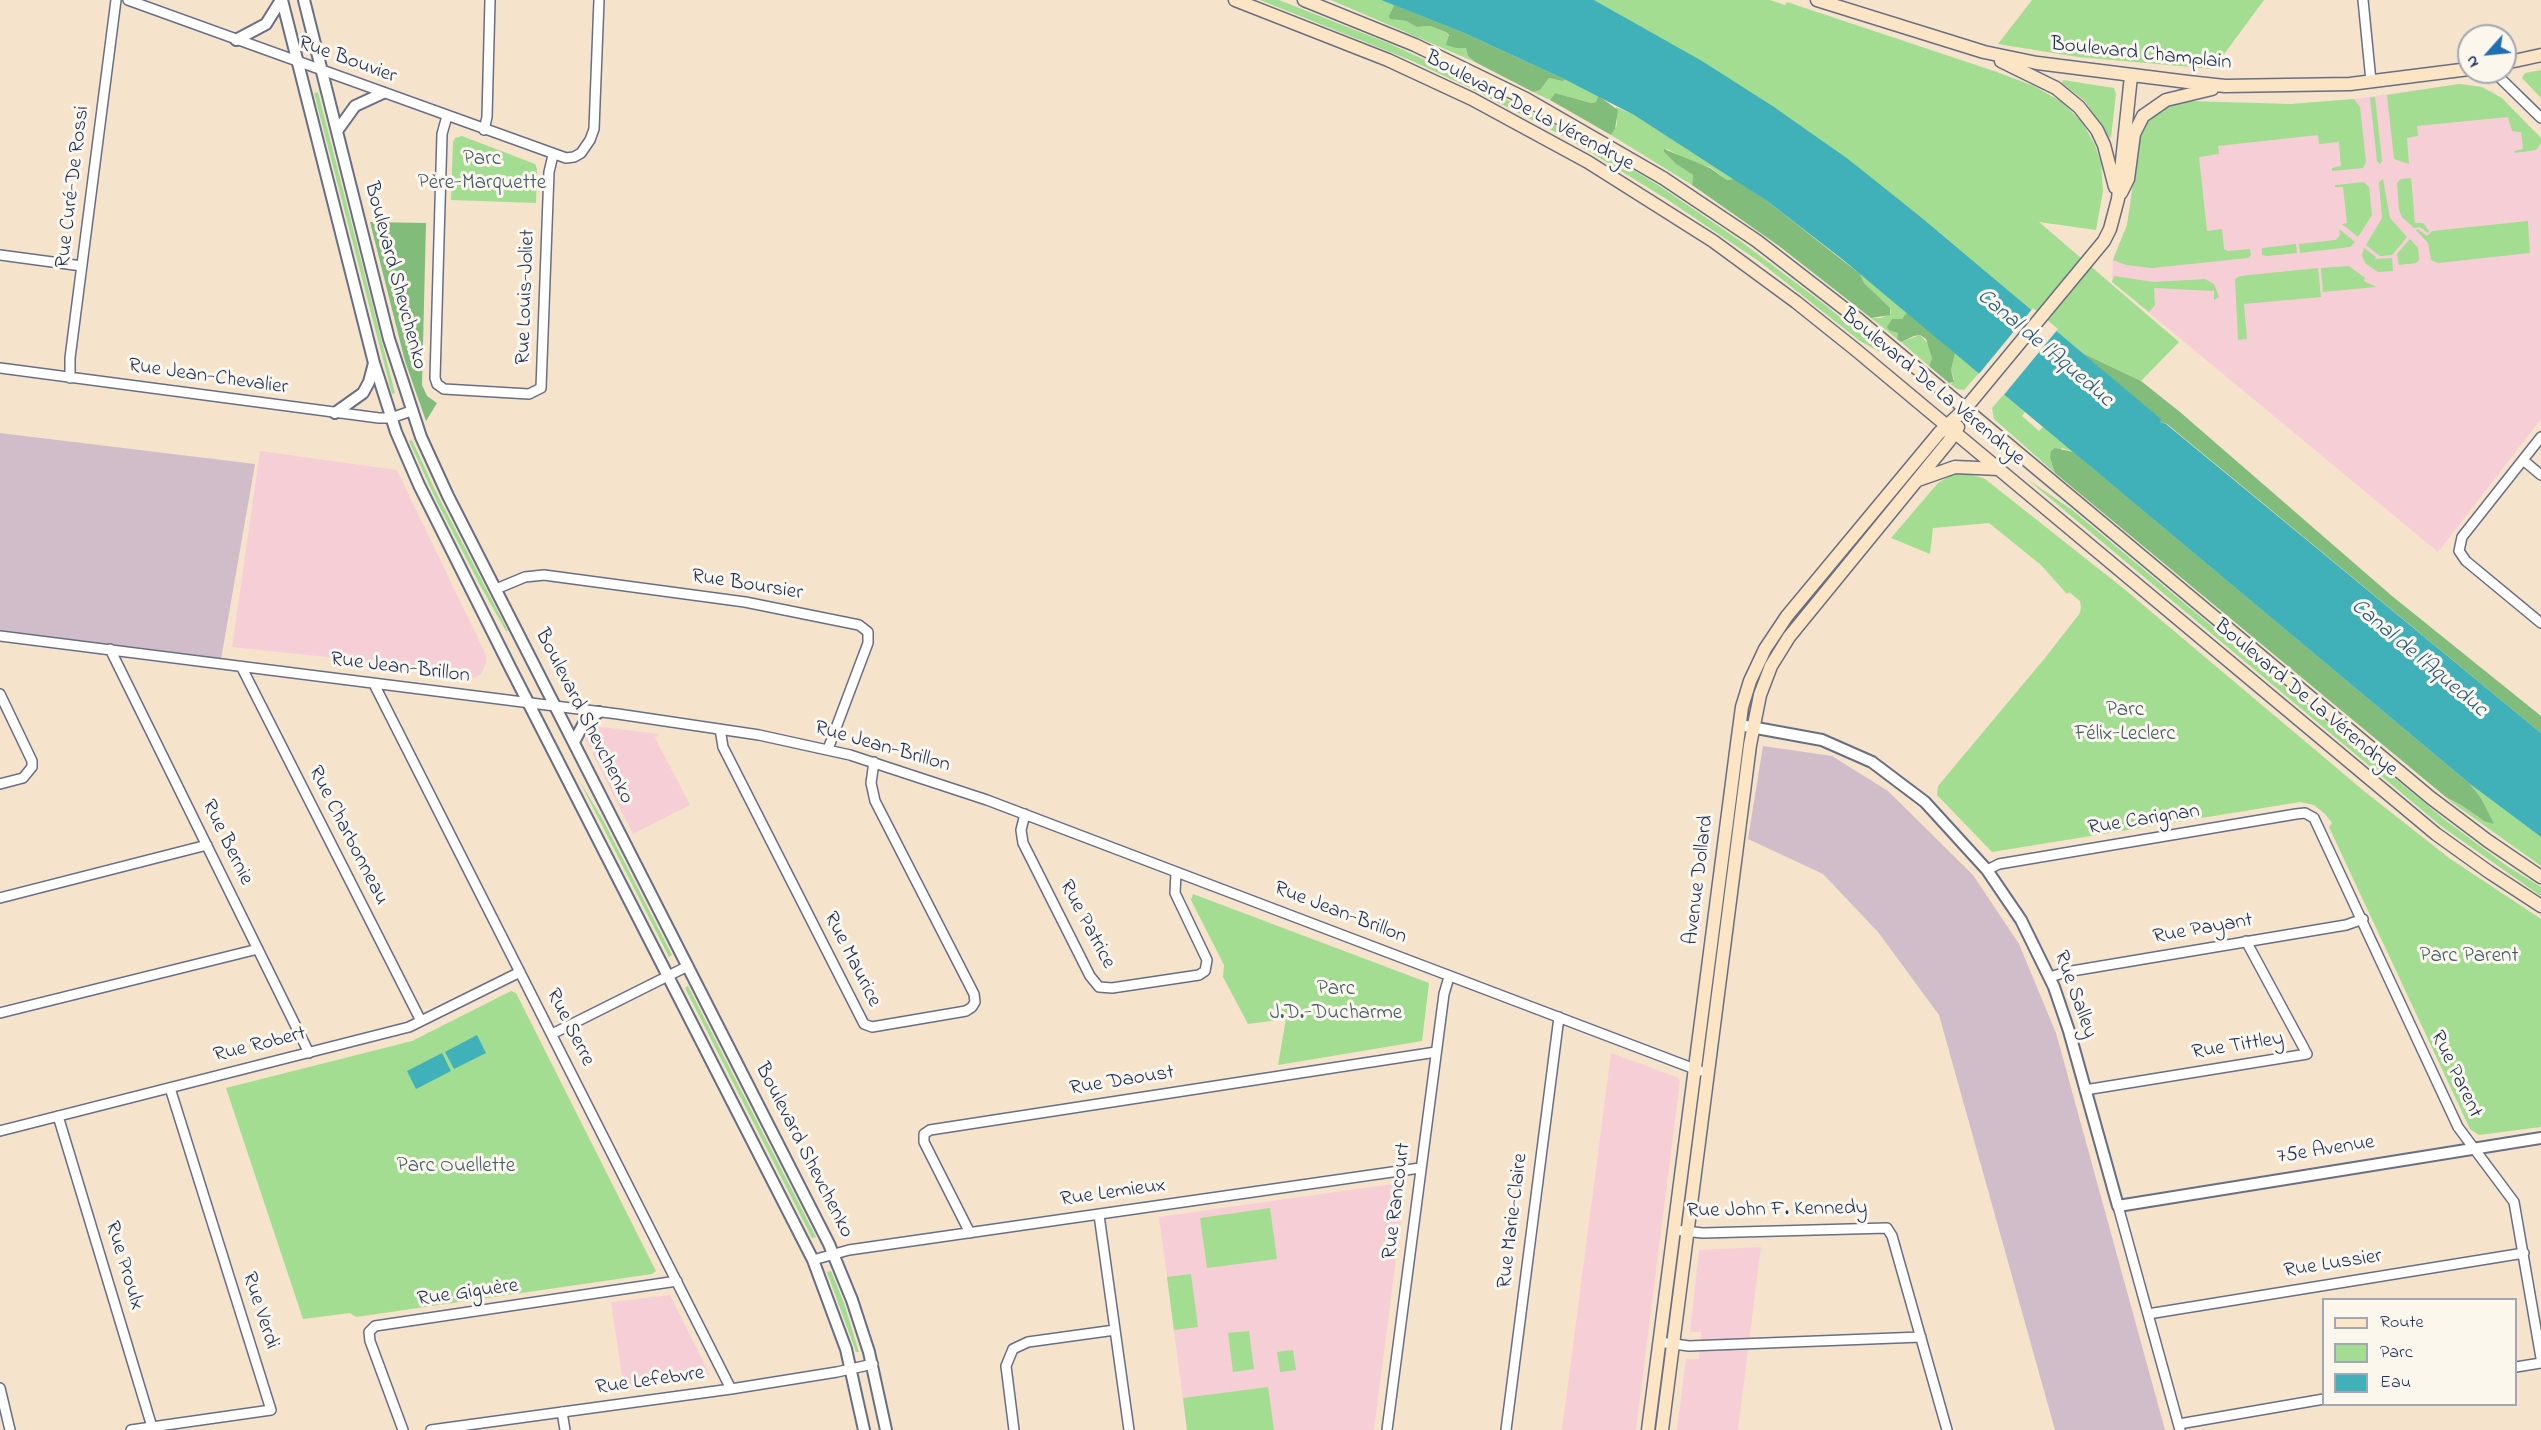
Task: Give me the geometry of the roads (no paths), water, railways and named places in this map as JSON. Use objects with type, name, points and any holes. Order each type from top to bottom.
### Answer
[{"type":"main road","name":"Boulevard De La Vérendrye","points":[[1235,0],[1344,42],[1442,84],[1598,168],[1674,215],[1762,276],[1814,315],[2436,834],[2494,876],[2541,906]]},
{"type":"main road","name":"Boulevard De La Vérendrye","points":[[1304,0],[1415,45],[1489,80],[1592,135],[1663,178],[1757,242],[1817,286],[2439,804],[2541,877]]},
{"type":"main road","name":"Boulevard Champlain","points":[[1817,0],[1984,52],[2037,63],[2131,76],[2225,86],[2350,84],[2457,70]]},
{"type":"main road","points":[[1984,52],[2056,88],[2079,106],[2097,130],[2104,145],[2118,199]]},
{"type":"main road","points":[[2517,60],[2541,55]]},
{"type":"main road","name":"Avenue Dollard","points":[[1662,1430],[1753,727],[1762,688],[1779,651],[1917,480],[1965,409],[2104,241],[2110,229],[2118,199],[2131,76]]},
{"type":"main road","points":[[2118,199],[2128,179],[2134,134],[2143,116],[2166,100],[2225,86]]},
{"type":"main road","name":"Avenue Dollard","points":[[1648,1430],[1740,725],[1750,681],[1774,633],[1951,429]]},
{"type":"main road","points":[[1917,480],[1955,467],[1999,470]]},
{"type":"street","name":"Rue Curé-De Rossi","points":[[70,378],[70,358],[116,0]]},
{"type":"street","name":"Rue Bouvier","points":[[128,0],[553,155]]},
{"type":"street","points":[[236,40],[266,24],[282,0]]},
{"type":"street","name":"Boulevard Shevchenko","points":[[282,0],[374,363],[391,418],[419,485],[813,1260],[839,1328],[851,1369],[864,1430]]},
{"type":"street","name":"Boulevard Shevchenko","points":[[304,0],[389,339],[411,411],[438,475],[833,1253],[873,1364],[886,1430]]},
{"type":"street","points":[[484,130],[487,117],[490,0]]},
{"type":"street","points":[[553,155],[566,158],[578,155],[592,135],[595,116],[600,0]]},
{"type":"street","points":[[2362,0],[2371,81]]},
{"type":"street","points":[[2506,84],[2541,118]]},
{"type":"street","points":[[337,131],[355,106],[383,93]]},
{"type":"street","name":"Rue Louis-Joliet","points":[[447,116],[442,134],[435,378],[439,386],[444,389],[529,394],[541,388],[549,172],[553,155]]},
{"type":"street","points":[[0,255],[82,266]]},
{"type":"street","points":[[335,413],[363,393],[369,382],[374,363]]},
{"type":"street","name":"Rue Jean-Chevalier","points":[[0,369],[335,413],[391,418],[411,411]]},
{"type":"street","points":[[2541,437],[2462,537],[2459,550],[2466,561],[2541,623]]},
{"type":"street","points":[[2523,460],[2541,475]]},
{"type":"street","name":"Rue Boursier","points":[[496,589],[529,576],[551,576],[744,602],[859,625],[868,632],[868,643],[828,749]]},
{"type":"street","name":"Rue Jean-Brillon","points":[[0,636],[556,706],[720,729],[828,749],[934,781],[1025,814],[1449,977],[1708,1073]]},
{"type":"street","name":"Rue Bernie","points":[[110,649],[309,1053]]},
{"type":"street","name":"Rue Charbonneau","points":[[242,668],[421,1021]]},
{"type":"street","name":"Rue Serre","points":[[374,684],[731,1389]]},
{"type":"street","points":[[0,694],[32,761],[32,767],[23,778],[0,784]]},
{"type":"street","points":[[574,742],[584,723],[599,712]]},
{"type":"street","name":"Rue Salley","points":[[1740,725],[1822,740],[1872,762],[1925,802],[1987,870],[2021,920],[2050,977],[2064,1012],[2180,1427]]},
{"type":"street","name":"Rue Maurice","points":[[720,729],[723,747],[864,1024],[872,1027],[966,1011],[975,1002],[974,994],[875,801],[871,783],[874,762]]},
{"type":"street","name":"Rue Patrice","points":[[1025,814],[1020,834],[1023,843],[1090,976],[1099,987],[1112,988],[1199,975],[1204,971],[1207,960],[1175,893],[1176,873]]},
{"type":"street","name":"Rue Carignan","points":[[1987,870],[2000,864],[2120,843],[2296,814],[2308,814]]},
{"type":"street","name":"Rue Parent","points":[[2308,814],[2319,826],[2458,1127],[2514,1202],[2541,1358]]},
{"type":"street","points":[[0,898],[207,845]]},
{"type":"street","name":"Rue Payant","points":[[2050,977],[2066,972],[2346,925],[2363,919]]},
{"type":"street","name":"Rue Tittley","points":[[2085,1090],[2307,1054],[2246,941]]},
{"type":"street","points":[[0,1013],[258,949]]},
{"type":"street","points":[[552,1034],[688,966]]},
{"type":"street","name":"Rue Robert","points":[[0,1131],[409,1027],[520,972]]},
{"type":"street","name":"Rue Rancourt","points":[[1387,1430],[1420,1168],[1444,994],[1449,977]]},
{"type":"street","name":"Rue Marie-Claire","points":[[1506,1430],[1558,1017]]},
{"type":"street","name":"Rue Daoust","points":[[970,1233],[924,1142],[924,1134],[930,1130],[1436,1052]]},
{"type":"street","name":"Rue Verdi","points":[[131,1430],[271,1410],[170,1088]]},
{"type":"street","name":"Rue Proulx","points":[[58,1116],[152,1427]]},
{"type":"street","name":"75e Avenue","points":[[2118,1206],[2541,1138]]},
{"type":"street","name":"Rue Lemieux","points":[[813,1260],[833,1253],[1420,1168]]},
{"type":"street","points":[[1099,1215],[1129,1430]]},
{"type":"street","name":"Rue John F. Kennedy","points":[[1674,1230],[1688,1232],[1887,1228],[1892,1236],[1947,1430]]},
{"type":"street","name":"Rue Lussier","points":[[2148,1314],[2524,1252]]},
{"type":"street","name":"Rue Giguère","points":[[403,1430],[370,1341],[369,1332],[375,1326],[677,1281]]},
{"type":"street","points":[[1014,1430],[1006,1366],[1013,1349],[1028,1342],[1114,1330]]},
{"type":"street","points":[[1659,1342],[1673,1344],[1921,1336]]},
{"type":"street","points":[[2517,1367],[2541,1363]]},
{"type":"street","name":"Rue Lefebvre","points":[[431,1430],[731,1389],[873,1364]]},
{"type":"street","points":[[0,1388],[10,1430]]},
{"type":"street","points":[[2180,1427],[2322,1399]]},
{"type":"street","points":[[562,1412],[565,1430]]},
{"type":"water","name":"Canal de l'Aqueduc","points":[[1381,0],[1594,0],[1702,61],[1774,107],[1848,159],[1922,218],[2161,419],[2160,422],[2166,424],[2541,733],[2541,837],[2470,784],[1842,259],[1767,201],[1634,115],[1566,80],[1464,33]]},
{"type":"water","points":[[477,1035],[486,1053],[454,1069],[445,1052]]},
{"type":"water","points":[[442,1053],[451,1071],[416,1089],[407,1071]]},
{"type":"park label","name":"Parc Père-Marquette","points":[[482,173]]},
{"type":"park label","name":"Parc Félix-Leclerc","points":[[2125,724]]},
{"type":"park label","name":"Parc Parent","points":[[2469,958]]},
{"type":"park label","name":"Parc J.D.-Ducharme","points":[[1336,1003]]},
{"type":"park label","name":"Parc Ouellette","points":[[456,1168]]}]
